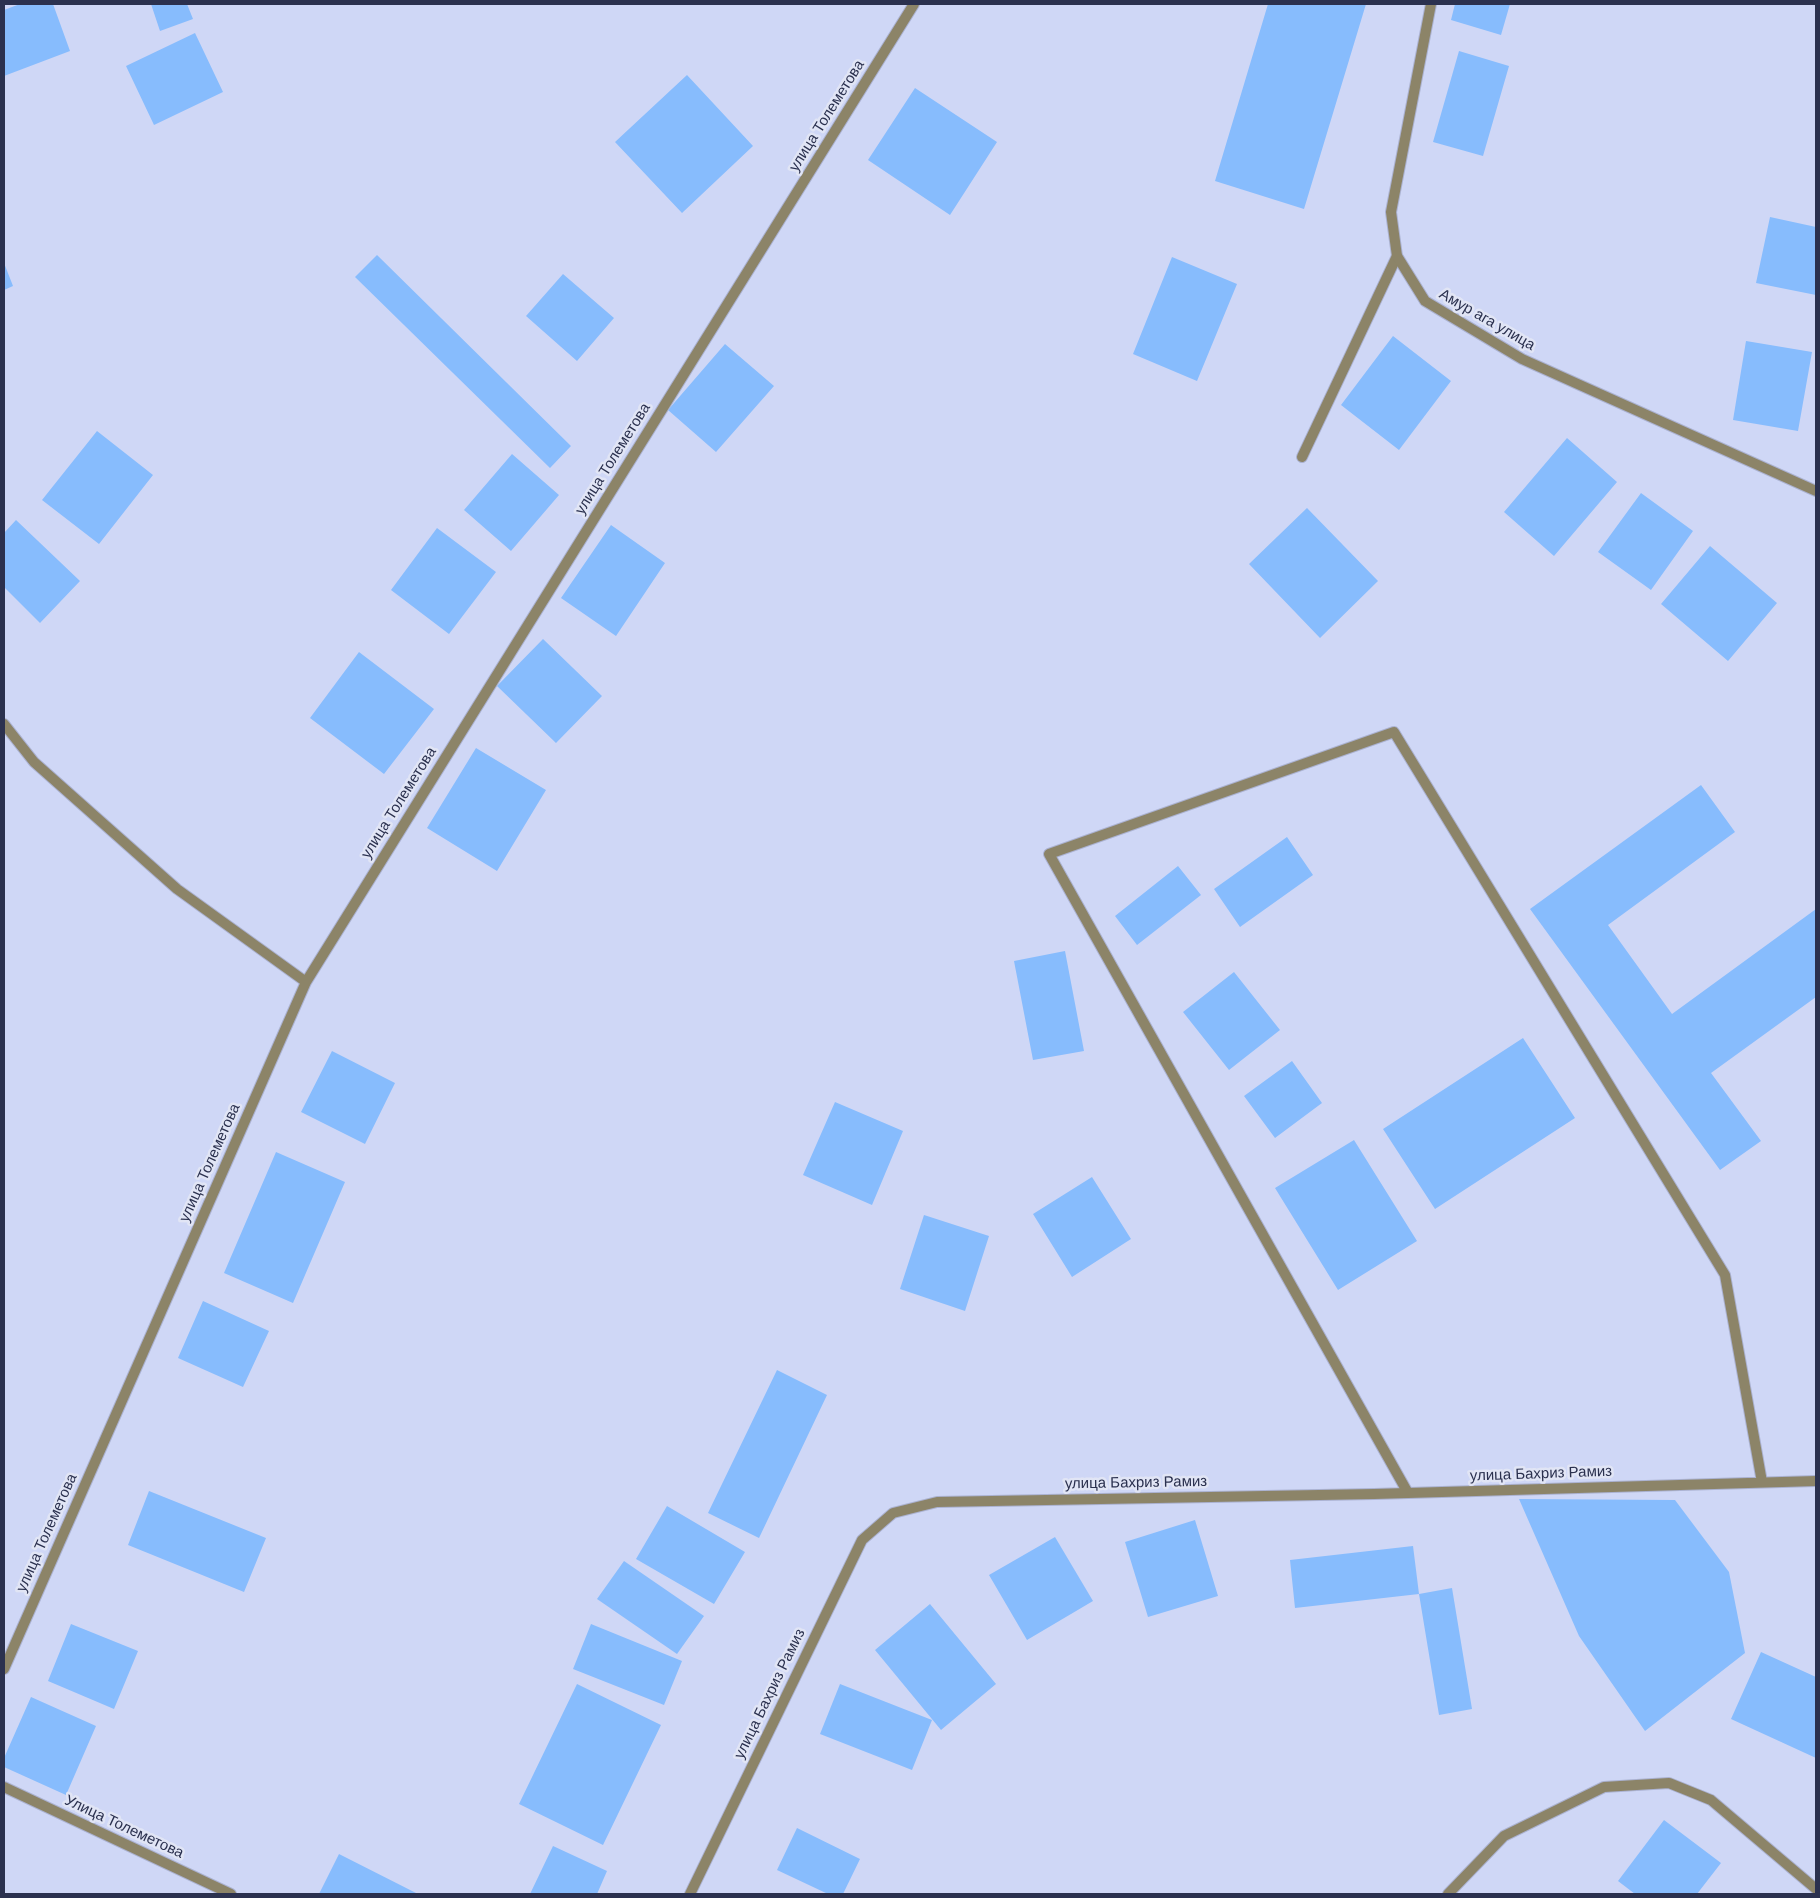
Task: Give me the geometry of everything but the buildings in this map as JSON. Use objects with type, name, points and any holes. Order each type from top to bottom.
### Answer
[{"type":"street","name":"улица Толеметова","points":[[4,1668],[306,982],[914,4]]},
{"type":"street","name":"Амур ага улица","points":[[1431,4],[1391,212],[1397,256],[1425,302],[1522,359],[1816,491]]},
{"type":"street","points":[[1302,457],[1397,256]]},
{"type":"street","points":[[4,724],[34,762],[177,889],[306,982]]},
{"type":"street","points":[[1408,1493],[1049,854],[1394,732],[1725,1275],[1762,1482]]},
{"type":"street","name":"улица Бахриз Рамиз","points":[[690,1894],[862,1540],[893,1513],[937,1502],[1408,1493],[1816,1480]]},
{"type":"street","points":[[1448,1894],[1504,1836],[1604,1787],[1669,1783],[1711,1800],[1816,1889]]},
{"type":"street","name":"Улица Толеметова","points":[[4,1787],[231,1894]]}]
